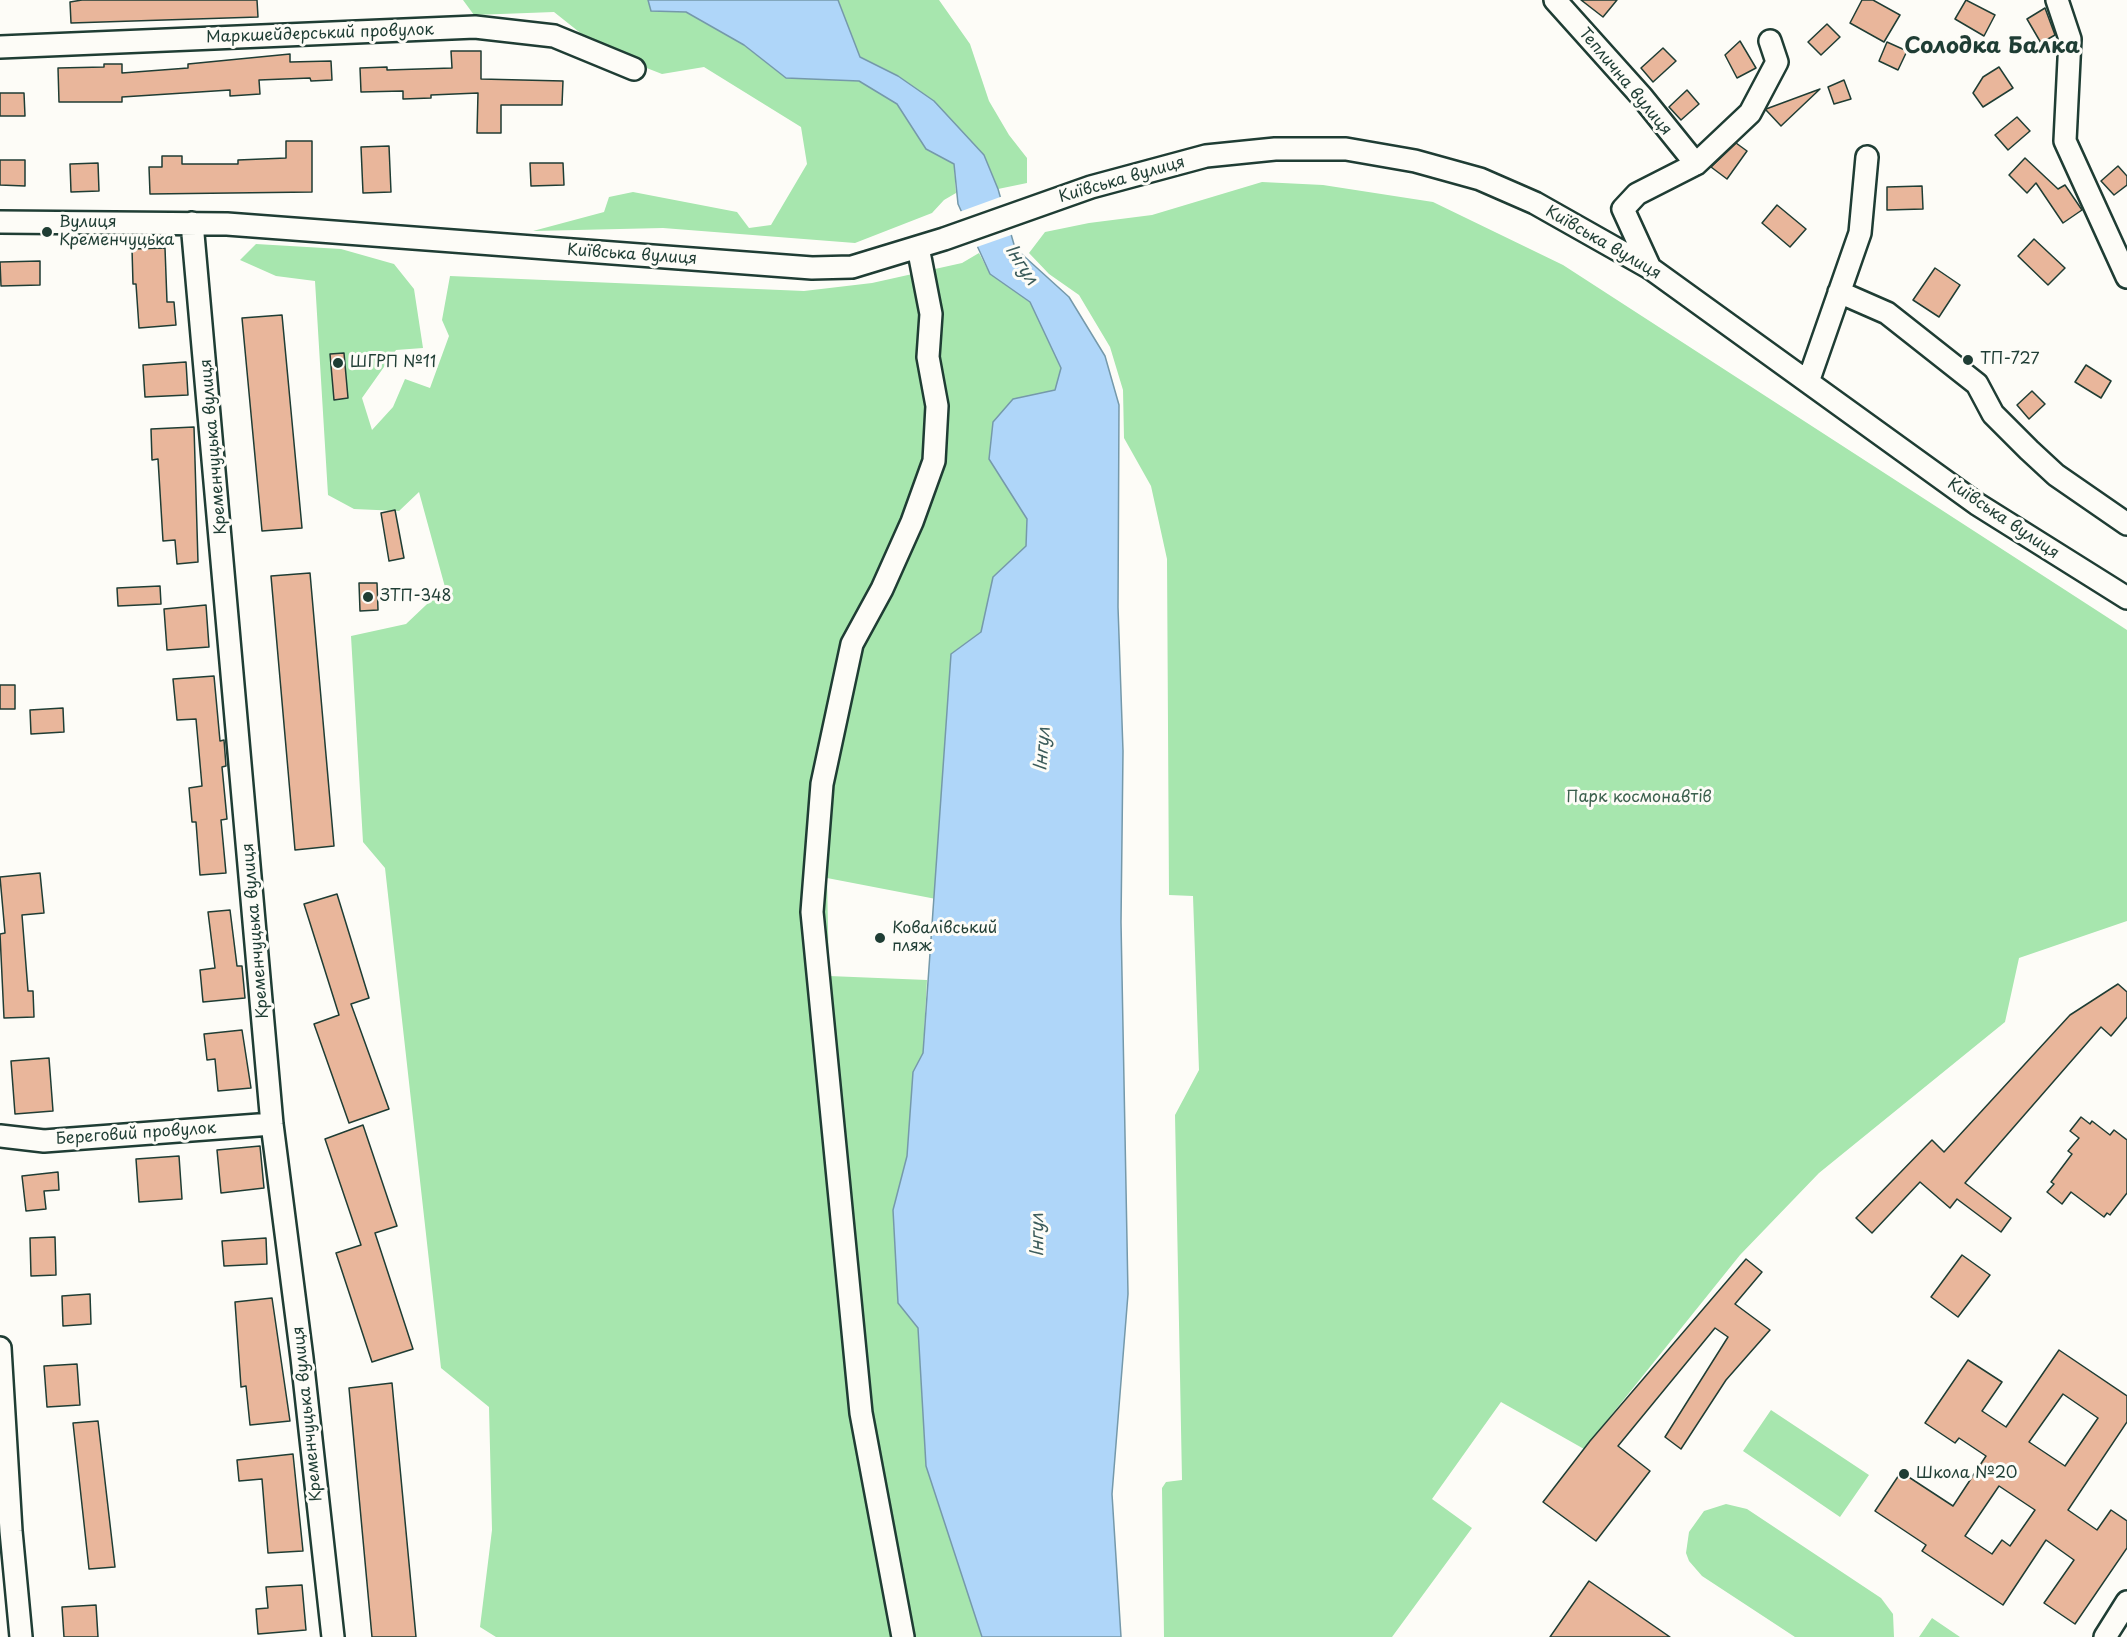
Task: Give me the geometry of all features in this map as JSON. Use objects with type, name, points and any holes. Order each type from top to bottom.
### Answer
[{"type":"street","name":"Теплична вулиця","points":[[1555,0],[1642,98],[1696,164]]},
{"type":"street","points":[[2057,0],[2070,39],[2065,141],[2127,277]]},
{"type":"street","name":"Маркшейдерський провулок","points":[[0,47],[475,27],[554,36],[634,69]]},
{"type":"street","points":[[1650,268],[1623,209],[1637,194],[1696,164],[1750,113],[1778,62],[1770,41]]},
{"type":"street","name":"Київська вулиця","points":[[0,222],[192,223],[812,268],[852,267],[944,239],[1057,198],[1206,156],[1275,149],[1347,149],[1415,160],[1480,179],[1573,223],[1650,268],[1977,504],[2127,598]]},
{"type":"street","points":[[1808,382],[1860,233],[1867,157]]},
{"type":"street","name":"Кременчуцька вулиця","points":[[192,223],[272,1124],[301,1347],[333,1637]]},
{"type":"street","points":[[903,1637],[861,1413],[812,912],[822,784],[852,644],[882,589],[912,522],[934,461],[937,406],[928,357],[931,314],[918,247]]},
{"type":"street","points":[[1839,292],[1887,313],[1977,384],[1993,414],[2029,450],[2056,475],[2127,524]]},
{"type":"street","name":"Береговий провулок","points":[[0,1137],[44,1141],[272,1124]]},
{"type":"street","points":[[0,1348],[5,1527],[21,1637]]},
{"type":"street","points":[[2107,1636],[2127,1602]]},
{"type":"green space","points":[[463,0],[648,0],[652,11],[686,12],[744,45],[786,78],[859,81],[897,104],[926,149],[954,164],[956,193],[944,200],[932,213],[855,243],[663,228],[533,231],[604,212],[609,197],[633,192],[737,212],[749,228],[771,225],[807,164],[801,127],[704,67],[662,74],[603,51],[554,12],[474,15]]},
{"type":"green space","points":[[838,0],[939,0],[970,44],[989,101],[1009,135],[1027,158],[1027,183],[998,189],[984,155],[898,76],[860,57]]},
{"type":"green space","name":"Парк космонавтів","points":[[1262,182],[1323,185],[1433,202],[1563,265],[2127,630],[2127,921],[2019,958],[2005,1022],[1819,1173],[1740,1255],[1584,1449],[1501,1402],[1432,1499],[1472,1528],[1392,1637],[1164,1637],[1162,1488],[1166,1482],[1182,1480],[1175,1115],[1199,1070],[1193,896],[1169,895],[1167,559],[1151,486],[1124,438],[1123,390],[1110,347],[1079,295],[1049,274],[1029,253],[1045,232],[1089,223],[1152,215]]},
{"type":"green space","points":[[256,244],[341,249],[394,264],[414,289],[423,348],[396,350],[362,398],[372,430],[393,407],[405,379],[430,388],[449,336],[442,320],[450,276],[804,291],[872,283],[962,263],[979,253],[990,274],[1030,302],[1061,368],[1055,390],[1013,399],[989,459],[1027,519],[1026,546],[993,577],[981,632],[951,654],[936,899],[827,878],[829,976],[927,980],[923,1053],[913,1072],[907,1156],[893,1210],[898,1303],[918,1328],[926,1466],[982,1637],[496,1637],[480,1627],[492,1530],[489,1407],[441,1368],[385,868],[363,842],[351,636],[406,624],[445,587],[419,492],[399,511],[354,509],[328,495],[315,281],[276,276],[240,260]]},
{"type":"green space","points":[[1771,1410],[1869,1475],[1840,1517],[1743,1451]]},
{"type":"green space","points":[[1726,1504],[1747,1509],[1881,1598],[1893,1614],[1894,1637],[1795,1637],[1702,1576],[1689,1561],[1686,1553],[1689,1532],[1704,1511]]},
{"type":"green space","points":[[1932,1618],[1960,1637],[1919,1637]]},
{"type":"water","name":"Інгул","points":[[648,0],[838,0],[860,57],[898,76],[934,101],[984,155],[998,189],[1015,248],[1069,297],[1105,356],[1119,405],[1118,607],[1123,751],[1121,922],[1128,1294],[1112,1494],[1121,1637],[982,1637],[926,1466],[918,1328],[898,1303],[893,1210],[907,1156],[913,1072],[923,1053],[951,654],[981,632],[993,577],[1026,546],[1027,519],[989,459],[993,422],[1013,399],[1055,390],[1061,368],[1030,302],[990,274],[958,204],[954,164],[926,149],[897,104],[859,81],[786,78],[744,45],[686,12],[651,11]]},
{"type":"pier","points":[[1003,196],[1014,234],[974,248],[959,212]]},
{"type":"building","points":[[82,0],[257,0],[258,17],[71,23],[70,2]]},
{"type":"building","points":[[1581,0],[1617,0],[1603,17]]},
{"type":"building","points":[[1862,0],[1873,0],[1900,15],[1884,42],[1850,23]]},
{"type":"building","points":[[1966,0],[1995,15],[1984,36],[1955,19]]},
{"type":"building","points":[[2045,8],[2055,35],[2041,43],[2027,19]]},
{"type":"building","points":[[1827,24],[1840,37],[1821,55],[1808,42]]},
{"type":"building","points":[[1740,41],[1756,68],[1737,78],[1725,55]]},
{"type":"building","points":[[1887,42],[1907,51],[1898,70],[1879,61]]},
{"type":"building","points":[[1663,48],[1676,61],[1653,82],[1641,68]]},
{"type":"building","points":[[451,51],[481,51],[481,79],[563,81],[562,105],[501,105],[501,133],[477,133],[478,93],[403,99],[403,91],[361,92],[360,68],[387,67],[387,70],[452,68]]},
{"type":"building","points":[[290,54],[290,62],[331,61],[332,80],[311,81],[310,78],[259,80],[260,94],[230,96],[230,90],[122,97],[122,102],[59,102],[58,68],[104,67],[104,64],[122,64],[122,73],[188,68],[188,64]]},
{"type":"building","points":[[1999,67],[2013,88],[1983,107],[1973,93],[1983,77]]},
{"type":"building","points":[[1844,80],[1851,99],[1834,104],[1828,87]]},
{"type":"building","points":[[1820,89],[1781,126],[1766,110],[1766,109]]},
{"type":"building","points":[[1687,90],[1699,104],[1681,120],[1669,107]]},
{"type":"building","points":[[0,93],[24,93],[25,116],[0,116]]},
{"type":"building","points":[[2017,117],[2030,131],[2008,150],[1995,135]]},
{"type":"building","points":[[286,141],[312,141],[312,192],[150,194],[149,167],[162,167],[162,156],[182,156],[182,164],[238,164],[238,160],[286,158]]},
{"type":"building","points":[[1736,143],[1747,151],[1727,179],[1711,167]]},
{"type":"building","points":[[389,146],[391,192],[363,193],[361,147]]},
{"type":"building","points":[[2025,158],[2058,189],[2065,185],[2082,210],[2063,223],[2036,183],[2027,193],[2009,175]]},
{"type":"building","points":[[0,160],[25,160],[25,186],[0,185]]},
{"type":"building","points":[[98,163],[99,191],[71,192],[70,164]]},
{"type":"building","points":[[530,163],[563,163],[564,185],[531,186]]},
{"type":"building","points":[[2118,166],[2127,176],[2127,185],[2114,195],[2101,181]]},
{"type":"building","points":[[1922,186],[1923,209],[1887,210],[1887,187]]},
{"type":"building","points":[[1777,205],[1806,229],[1790,247],[1762,223]]},
{"type":"building","points":[[2034,239],[2065,268],[2048,285],[2018,256]]},
{"type":"building","points":[[165,248],[167,302],[174,302],[176,325],[139,328],[136,284],[133,284],[132,249]]},
{"type":"building","points":[[40,261],[40,285],[1,286],[0,262]]},
{"type":"building","points":[[1935,268],[1960,285],[1939,317],[1913,300]]},
{"type":"building","points":[[282,315],[302,528],[262,531],[242,318]]},
{"type":"building","points":[[344,353],[348,398],[334,400],[330,354]]},
{"type":"building","points":[[186,362],[188,395],[145,397],[143,365]]},
{"type":"building","points":[[2086,365],[2111,381],[2101,398],[2075,382]]},
{"type":"building","points":[[2032,391],[2045,404],[2029,419],[2017,405]]},
{"type":"building","points":[[194,427],[198,562],[177,564],[175,540],[163,541],[158,459],[152,460],[151,429]]},
{"type":"building","points":[[395,510],[404,558],[389,561],[381,513]]},
{"type":"building","points":[[310,573],[334,846],[295,850],[271,576]]},
{"type":"building","name":"ЗТП-348","points":[[359,583],[377,583],[378,610],[360,611]]},
{"type":"building","points":[[160,586],[161,604],[118,606],[117,588]]},
{"type":"building","points":[[206,605],[209,647],[167,650],[164,609]]},
{"type":"building","points":[[214,676],[220,741],[224,740],[226,766],[222,767],[227,819],[221,820],[226,873],[200,875],[196,822],[192,822],[189,788],[202,786],[196,719],[177,720],[173,679]]},
{"type":"building","points":[[0,685],[15,685],[15,709],[0,709]]},
{"type":"building","points":[[63,708],[64,732],[31,734],[30,710]]},
{"type":"building","points":[[40,873],[44,913],[22,915],[28,991],[33,991],[34,1017],[4,1018],[0,934],[5,933],[0,877]]},
{"type":"building","points":[[337,894],[369,998],[351,1004],[389,1109],[349,1123],[314,1024],[339,1015],[304,904]]},
{"type":"building","points":[[230,910],[237,966],[242,966],[245,998],[203,1002],[200,970],[215,968],[208,912]]},
{"type":"building","points":[[2118,984],[2127,992],[2127,1017],[2111,1036],[2101,1027],[1965,1183],[2011,1218],[2001,1232],[1957,1199],[1950,1208],[1920,1182],[1872,1233],[1856,1218],[1932,1140],[1944,1152],[2070,1015]]},
{"type":"building","points":[[242,1030],[251,1088],[218,1091],[215,1059],[207,1060],[204,1034]]},
{"type":"building","points":[[49,1058],[53,1111],[15,1114],[11,1061]]},
{"type":"building","points":[[2081,1117],[2090,1124],[2092,1121],[2110,1135],[2114,1130],[2127,1140],[2127,1193],[2110,1215],[2107,1213],[2104,1217],[2071,1192],[2062,1204],[2047,1192],[2054,1184],[2051,1182],[2072,1154],[2068,1151],[2079,1138],[2070,1131]]},
{"type":"building","points":[[363,1125],[397,1226],[375,1233],[413,1349],[372,1362],[336,1253],[361,1245],[325,1139]]},
{"type":"building","points":[[260,1146],[264,1188],[221,1193],[217,1150]]},
{"type":"building","points":[[179,1156],[182,1199],[139,1202],[136,1159]]},
{"type":"building","points":[[58,1172],[59,1190],[44,1191],[46,1209],[26,1211],[22,1176]]},
{"type":"building","points":[[55,1237],[56,1275],[31,1276],[30,1238]]},
{"type":"building","points":[[266,1238],[267,1264],[224,1266],[222,1241]]},
{"type":"building","points":[[1962,1255],[1990,1275],[1958,1317],[1931,1297]]},
{"type":"building","points":[[1746,1259],[1762,1272],[1735,1304],[1770,1330],[1726,1380],[1681,1449],[1665,1437],[1728,1337],[1715,1328],[1618,1446],[1650,1471],[1596,1541],[1543,1502],[1590,1441]]},
{"type":"building","points":[[90,1294],[91,1324],[63,1326],[62,1296]]},
{"type":"building","points":[[272,1298],[290,1421],[250,1425],[246,1386],[241,1387],[235,1302]]},
{"type":"building","points":[[2059,1350],[2127,1396],[2127,1422],[2068,1510],[2097,1530],[2111,1510],[2127,1521],[2127,1548],[2075,1624],[2044,1603],[2074,1560],[2046,1540],[2003,1605],[1922,1551],[1926,1545],[1875,1511],[1901,1472],[1953,1506],[1986,1456],[1959,1438],[1955,1443],[1925,1423],[1968,1360],[2002,1382],[1982,1411],[2006,1427]],"holes":[[[2063,1394],[2098,1418],[2065,1466],[2029,1442]],[[1999,1486],[2035,1510],[2010,1546],[2002,1540],[1992,1554],[1965,1536]]]},
{"type":"building","points":[[77,1364],[80,1405],[47,1407],[44,1366]]},
{"type":"building","points":[[392,1383],[416,1637],[372,1637],[349,1388]]},
{"type":"building","points":[[98,1421],[115,1567],[89,1569],[73,1423]]},
{"type":"building","points":[[293,1454],[303,1551],[268,1553],[262,1479],[239,1481],[237,1460]]},
{"type":"building","points":[[1589,1581],[1670,1637],[1550,1637]]},
{"type":"building","points":[[302,1585],[306,1630],[258,1634],[256,1609],[268,1608],[266,1587]]},
{"type":"building","points":[[96,1605],[98,1637],[64,1637],[62,1607]]},
{"type":"place","name":"Вулиця Кременчуцька","points":[[47,232]]},
{"type":"place","name":"ТП-727","points":[[1968,360]]},
{"type":"place","name":"ШГРП №11","points":[[338,363]]},
{"type":"place","name":"ЗТП-348","points":[[368,597]]},
{"type":"place","name":"Ковалівський пляж","points":[[880,938]]},
{"type":"place","name":"Школа №20","points":[[1904,1474]]},
{"type":"district","name":"Солодка Балка","points":[[1992,47]]}]
